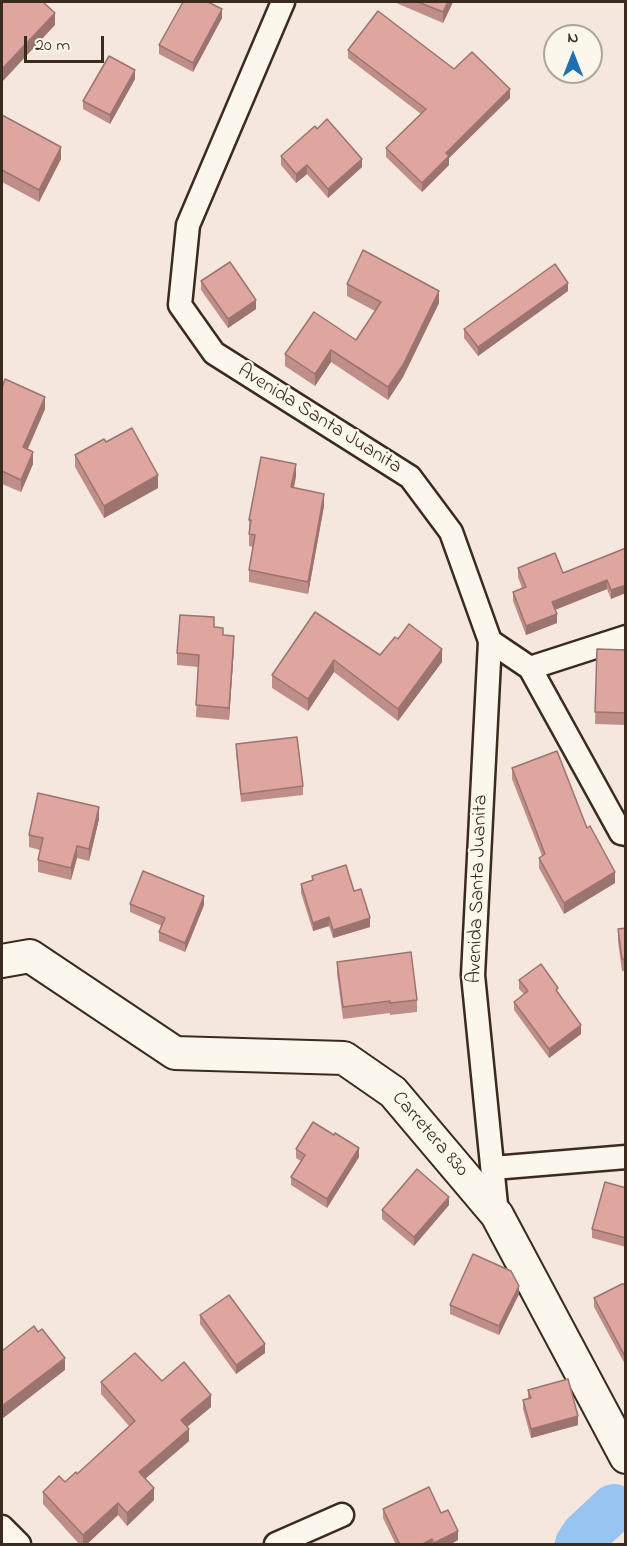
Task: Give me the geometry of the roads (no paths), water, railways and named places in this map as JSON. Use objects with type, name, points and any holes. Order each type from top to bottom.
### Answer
[{"type":"street","name":"Avenida Santa Juanita","points":[[283,2],[188,225],[180,305],[214,353],[410,477],[451,532],[490,641],[473,975],[497,1215]]},
{"type":"street","points":[[530,668],[626,637]]},
{"type":"street","points":[[490,641],[530,668],[621,833],[626,834]]},
{"type":"street","name":"Carretera 830","points":[[2,961],[30,956],[175,1053],[344,1058],[393,1092],[497,1215],[626,1457]]},
{"type":"street","points":[[493,1168],[626,1157]]},
{"type":"street","points":[[276,1545],[342,1515]]},
{"type":"street","points":[[2,1527],[19,1545]]},
{"type":"waterway","points":[[579,1544],[585,1535],[614,1508]]}]
